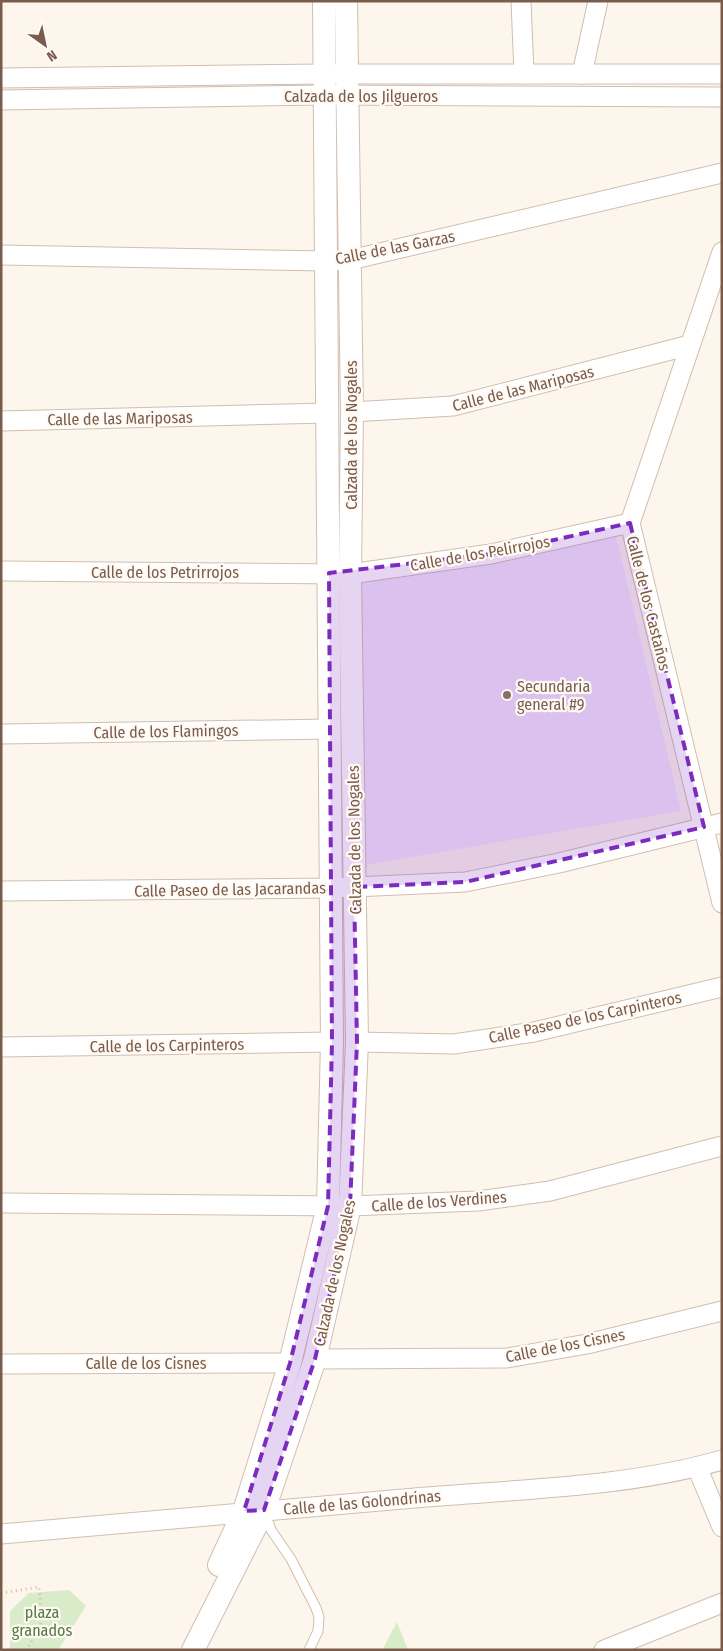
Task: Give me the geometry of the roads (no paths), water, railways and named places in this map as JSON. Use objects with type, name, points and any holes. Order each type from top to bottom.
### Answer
[{"type":"street","name":"Calzada de los Nogales","points":[[254,1511],[328,1206],[332,1042],[330,729],[352,412],[350,260],[335,85],[324,1]]},
{"type":"street","name":"Calzada de los Nogales","points":[[192,1650],[208,1604],[254,1511],[316,1359],[350,1206],[357,1042],[354,887],[340,574],[328,412],[326,261],[335,85],[346,1]]},
{"type":"street","points":[[521,1],[524,74]]},
{"type":"street","points":[[582,74],[598,1]]},
{"type":"street","name":"Calzada de los Jilgueros","points":[[1,100],[335,85],[524,74],[722,74]]},
{"type":"street","name":"Calzada de los Jilgueros","points":[[1,78],[335,85],[722,97]]},
{"type":"street","name":"Calle de las Garzas","points":[[1,255],[350,260],[722,173]]},
{"type":"street","name":"Calle de los Castaños","points":[[722,252],[630,523],[713,825],[722,903]]},
{"type":"street","name":"Calle de las Mariposas","points":[[352,412],[453,406],[690,345]]},
{"type":"street","name":"Calle de las Mariposas","points":[[1,421],[328,412]]},
{"type":"street","name":"Calle de los Pelirrojos","points":[[340,574],[491,554],[630,523]]},
{"type":"street","name":"Calle de los Petrirrojos","points":[[1,571],[340,574]]},
{"type":"street","name":"Calle de los Flamingos","points":[[1,734],[330,729]]},
{"type":"street","name":"Calle Paseo de las Jacarandas","points":[[1,891],[331,888],[466,882],[559,863],[713,825]]},
{"type":"street","name":"Calle Paseo de los Carpinteros","points":[[357,1042],[454,1044],[534,1032],[722,987]]},
{"type":"street","name":"Calle de los Carpinteros","points":[[1,1047],[332,1042]]},
{"type":"street","name":"Calle de los Verdines","points":[[1,1203],[350,1206],[478,1201],[550,1191],[722,1146]]},
{"type":"street","name":"Calle de los Cisnes","points":[[316,1359],[507,1358],[587,1344],[722,1311]]},
{"type":"street","name":"Calle de los Cisnes","points":[[1,1364],[290,1363]]},
{"type":"street","name":"Calle de las Golondrinas","points":[[1,1534],[618,1481],[697,1467],[722,1460]]},
{"type":"street","points":[[697,1467],[722,1527]]},
{"type":"street","points":[[604,1650],[722,1603]]},
{"type":"street","name":"Calzada de los Nogales","points":[[176,1650],[208,1604]]},
{"type":"lane","points":[[254,1511],[271,1530],[291,1559],[316,1608],[319,1625],[318,1631],[309,1650]]},
{"type":"place","name":"Secundaria general #9","points":[[507,695]]},
{"type":"park label","name":"plaza granados","points":[[42,1621]]}]
